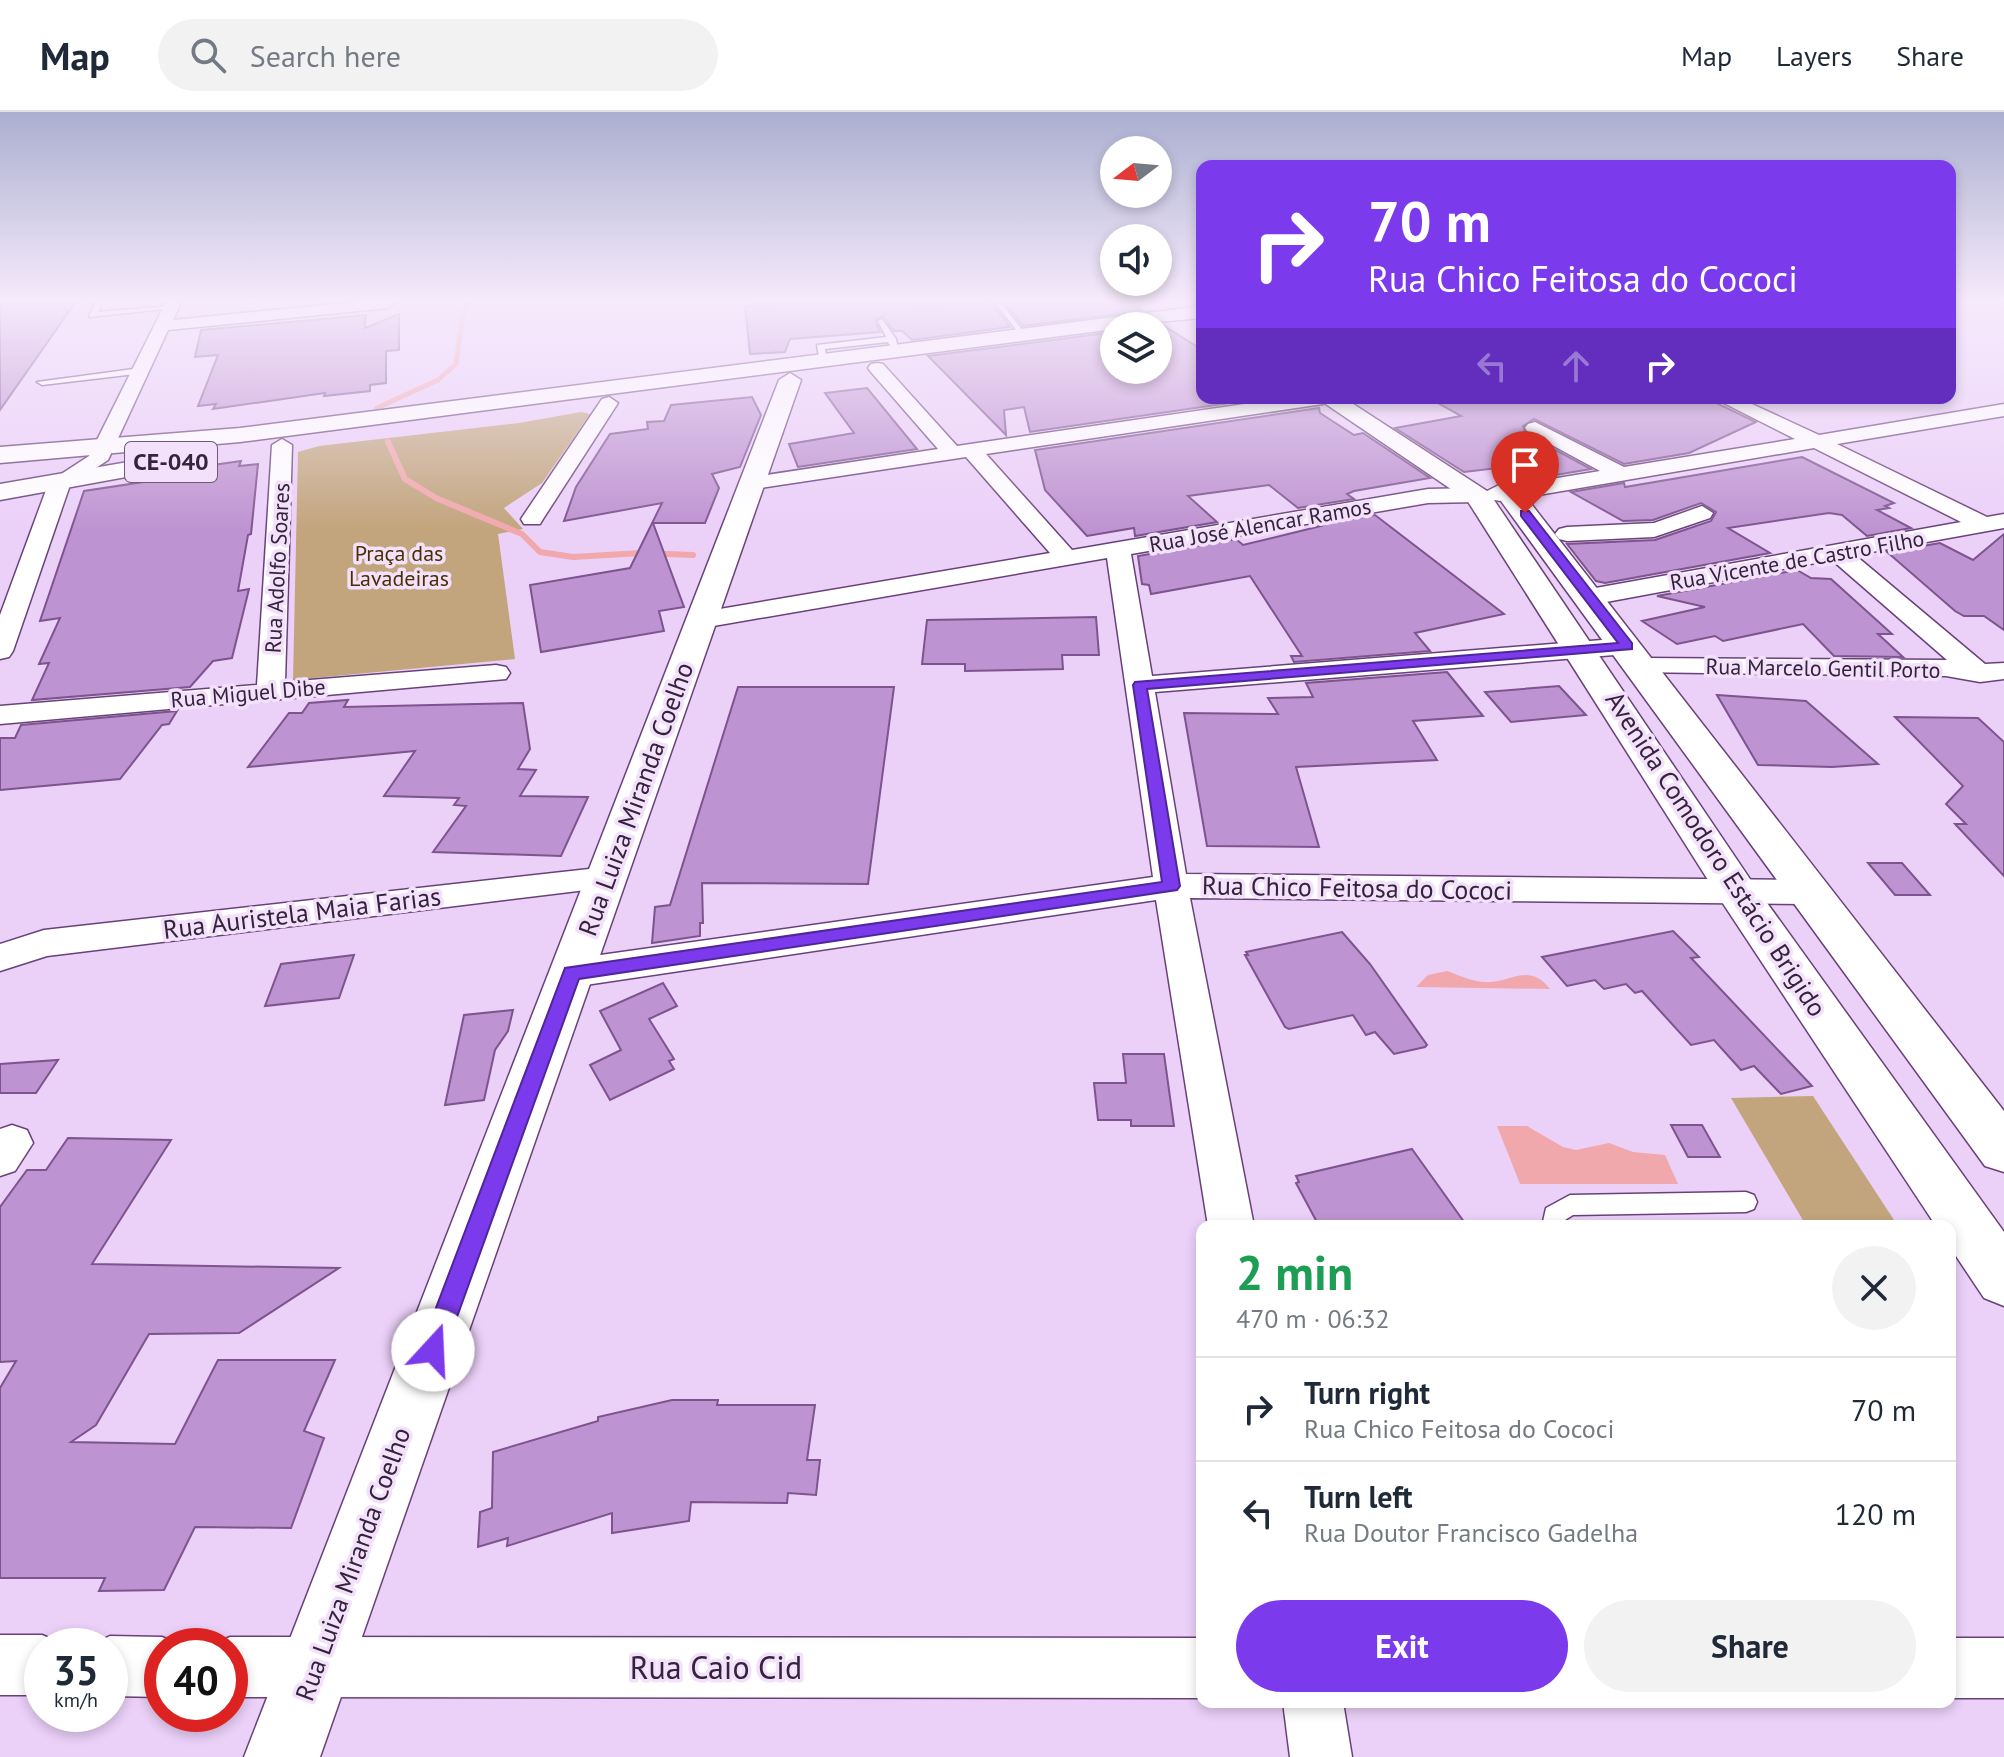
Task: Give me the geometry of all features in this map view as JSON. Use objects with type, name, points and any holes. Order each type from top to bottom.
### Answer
[{"type":"main road","name":"CE-040","points":[[0,455],[240,435],[755,377]]},
{"type":"main road","name":"CE-040","points":[[0,492],[282,445],[609,403],[770,377]]},
{"type":"main road","name":"Rua Luiza Miranda Coelho","points":[[282,1757],[753,483],[803,377]]},
{"type":"main road","name":"Avenida Comodoro Estácio Brigido","points":[[1335,404],[1477,495],[1737,892],[2004,1279]]},
{"type":"main road","name":"Avenida Comodoro Estácio Brigido","points":[[1509,493],[1556,534],[1590,597],[2004,1150]]},
{"type":"main road","name":"Rua José Alencar Ramos","points":[[1477,495],[1509,493]]},
{"type":"street","points":[[0,651],[60,482],[98,460],[138,377]]},
{"type":"street","points":[[886,377],[1067,558]]},
{"type":"street","points":[[532,519],[609,403]]},
{"type":"street","points":[[753,483],[1286,404]]},
{"type":"street","points":[[1737,404],[1994,523]]},
{"type":"street","name":"Rua José Alencar Ramos","points":[[1509,493],[2004,410]]},
{"type":"street","points":[[1535,428],[1622,475]]},
{"type":"street","name":"Rua Adolfo Soares","points":[[271,691],[282,445]]},
{"type":"street","name":"Rua José Alencar Ramos","points":[[702,620],[1428,496],[1477,495]]},
{"type":"street","points":[[1556,534],[1661,529],[1683,524],[1702,513]]},
{"type":"street","name":"Rua Vicente de Castro Filho","points":[[1590,597],[1994,523]]},
{"type":"street","points":[[1118,549],[1171,886],[1230,1220]]},
{"type":"street","points":[[1838,553],[1992,672],[2004,695]]},
{"type":"street","name":"Rua Marcelo Gentil Porto","points":[[1140,685],[1581,650],[1635,656],[1992,672]]},
{"type":"street","name":"Rua Miguel Dibe","points":[[0,715],[496,673]]},
{"type":"street","name":"Rua Auristela Maia Farias","points":[[0,958],[44,943],[607,878]]},
{"type":"street","name":"Rua Chico Feitosa do Cococi","points":[[572,973],[1171,886],[1811,892]]},
{"type":"street","points":[[0,1665],[24,1665]]},
{"type":"street","name":"Rua Caio Cid","points":[[248,1667],[1196,1668]]},
{"type":"street","points":[[1956,1668],[2004,1668]]},
{"type":"street","points":[[1314,1708],[1321,1757]]},
{"type":"lane","points":[[42,382],[89,377]]},
{"type":"lane","points":[[1554,1220],[1554,1215],[1570,1205],[1746,1202]]},
{"type":"green space","name":"Praça das Lavadeiras","points":[[581,412],[590,414],[542,483],[504,508],[523,529],[498,534],[515,659],[293,680],[298,452],[319,446],[519,423]]},
{"type":"green space","points":[[1813,1096],[1894,1220],[1803,1220],[1731,1098]]},
{"type":"shaded area","points":[[1447,971],[1485,982],[1534,976],[1550,989],[1416,987],[1428,975]]},
{"type":"shaded area","points":[[1497,1126],[1527,1126],[1563,1147],[1576,1150],[1609,1143],[1633,1152],[1665,1155],[1678,1184],[1520,1184]]},
{"type":"building","points":[[0,377],[23,377],[0,410]]},
{"type":"building","points":[[209,377],[386,377],[386,383],[370,385],[370,391],[324,396],[325,393],[213,409],[216,404],[198,406]]},
{"type":"building","points":[[949,377],[1100,377],[1100,384],[1172,384],[1172,377],[1196,377],[1196,404],[1223,404],[1030,432],[1024,407],[1004,410],[1006,435]]},
{"type":"building","points":[[867,388],[917,449],[798,467],[789,444],[854,433],[825,393]]},
{"type":"building","points":[[752,397],[761,415],[740,467],[712,474],[719,488],[705,523],[653,523],[684,607],[659,611],[664,631],[541,652],[530,585],[630,568],[662,503],[564,521],[576,487],[610,434],[648,429],[647,422],[664,421],[671,405]]},
{"type":"building","points":[[1440,404],[1718,404],[1756,422],[1689,453],[1624,464],[1534,419],[1523,426],[1526,434],[1591,469],[1544,477],[1523,465],[1464,472],[1395,428],[1461,416]]},
{"type":"building","points":[[1319,408],[1320,413],[1354,435],[1363,433],[1430,478],[1354,491],[1347,494],[1354,499],[1298,508],[1269,485],[1188,496],[1217,522],[1135,536],[1134,528],[1087,536],[1045,490],[1035,450]]},
{"type":"building","points":[[1802,457],[1894,503],[1885,506],[1889,508],[1877,510],[1911,528],[1867,536],[1842,515],[1829,513],[1728,528],[1770,553],[1605,583],[1596,581],[1567,544],[1655,540],[1711,521],[1716,512],[1701,503],[1653,520],[1623,521],[1571,492],[1624,483],[1625,487]]},
{"type":"building","points":[[241,461],[239,466],[258,464],[251,534],[248,535],[238,591],[249,589],[232,658],[213,661],[190,687],[32,700],[49,663],[39,664],[60,618],[40,621],[84,491],[163,479],[164,472]]},
{"type":"building","points":[[1375,515],[1504,614],[1415,633],[1430,651],[1294,662],[1291,656],[1302,656],[1250,576],[1151,594],[1149,585],[1142,584],[1138,556],[1236,539],[1243,545],[1319,525]]},
{"type":"building","points":[[2004,534],[2004,630],[1984,616],[1964,616],[1955,611],[1887,552],[1940,543],[1973,560]]},
{"type":"building","points":[[1797,570],[1811,578],[1831,579],[1892,634],[1878,634],[1903,657],[1834,656],[1803,624],[1723,641],[1715,636],[1677,644],[1642,621],[1705,607],[1657,596]]},
{"type":"building","points":[[1096,617],[1099,655],[1062,655],[1063,669],[965,671],[965,664],[922,664],[927,620]]},
{"type":"building","points":[[1447,672],[1483,716],[1413,721],[1437,760],[1296,767],[1319,847],[1207,846],[1184,713],[1278,714],[1268,698],[1313,697],[1306,683]]},
{"type":"building","points":[[1559,686],[1586,715],[1511,722],[1485,692]]},
{"type":"building","points":[[738,687],[894,687],[868,884],[702,883],[703,923],[700,923],[700,936],[652,943],[655,907],[670,905]]},
{"type":"building","points":[[1717,695],[1806,701],[1878,764],[1832,767],[1758,765]]},
{"type":"building","points":[[348,700],[344,707],[523,703],[530,749],[518,769],[536,770],[520,796],[588,797],[561,856],[433,852],[466,806],[454,805],[459,798],[384,796],[415,751],[248,767],[289,713],[302,713],[309,703]]},
{"type":"building","points":[[177,711],[169,724],[162,725],[120,779],[0,790],[0,738],[15,738],[21,725]]},
{"type":"building","points":[[1895,717],[1978,718],[2004,742],[2004,876],[1955,824],[1966,824],[1946,804],[1963,786]]},
{"type":"building","points":[[1868,863],[1902,863],[1930,895],[1895,895]]},
{"type":"building","points":[[1673,931],[1699,957],[1691,958],[1812,1086],[1781,1094],[1754,1066],[1741,1070],[1714,1040],[1691,1045],[1642,991],[1635,993],[1626,984],[1604,989],[1595,980],[1567,986],[1542,957]]},
{"type":"building","points":[[1342,932],[1370,964],[1427,1045],[1425,1047],[1394,1054],[1375,1032],[1366,1035],[1353,1015],[1289,1029],[1285,1027],[1246,952]]},
{"type":"building","points":[[354,955],[339,998],[265,1006],[281,964]]},
{"type":"building","points":[[663,983],[677,1006],[649,1019],[674,1059],[669,1061],[674,1069],[610,1100],[590,1065],[621,1050],[600,1011]]},
{"type":"building","points":[[513,1010],[508,1031],[495,1050],[484,1100],[445,1105],[464,1015]]},
{"type":"building","points":[[1123,1054],[1164,1054],[1174,1126],[1131,1126],[1131,1120],[1098,1120],[1094,1083],[1126,1083]]},
{"type":"building","points":[[58,1060],[36,1093],[0,1093],[0,1064]]},
{"type":"building","points":[[1671,1125],[1702,1125],[1720,1157],[1688,1157]]},
{"type":"building","points":[[68,1138],[171,1140],[92,1264],[339,1268],[239,1333],[149,1334],[96,1425],[71,1442],[175,1444],[218,1360],[335,1360],[304,1431],[324,1438],[291,1528],[195,1527],[164,1590],[99,1591],[105,1578],[0,1578],[0,1388],[16,1361],[0,1362],[0,1207],[27,1170],[46,1170]]},
{"type":"building","points":[[1412,1149],[1463,1220],[1316,1220],[1296,1183],[1299,1182],[1296,1176]]},
{"type":"building","points":[[672,1400],[718,1400],[717,1405],[815,1405],[807,1460],[820,1460],[816,1495],[788,1493],[787,1503],[691,1502],[689,1521],[612,1533],[612,1513],[507,1546],[508,1538],[478,1547],[480,1512],[492,1508],[493,1452],[598,1421],[598,1417]]},
{"type":"waterway","points":[[377,408],[442,377]]},
{"type":"waterway","points":[[388,442],[405,479],[436,498],[522,534],[540,552],[573,557],[641,553],[693,555]]},
{"type":"route","points":[[433,1350],[572,973],[1171,886],[1140,685],[1627,646],[1525,513]]}]
